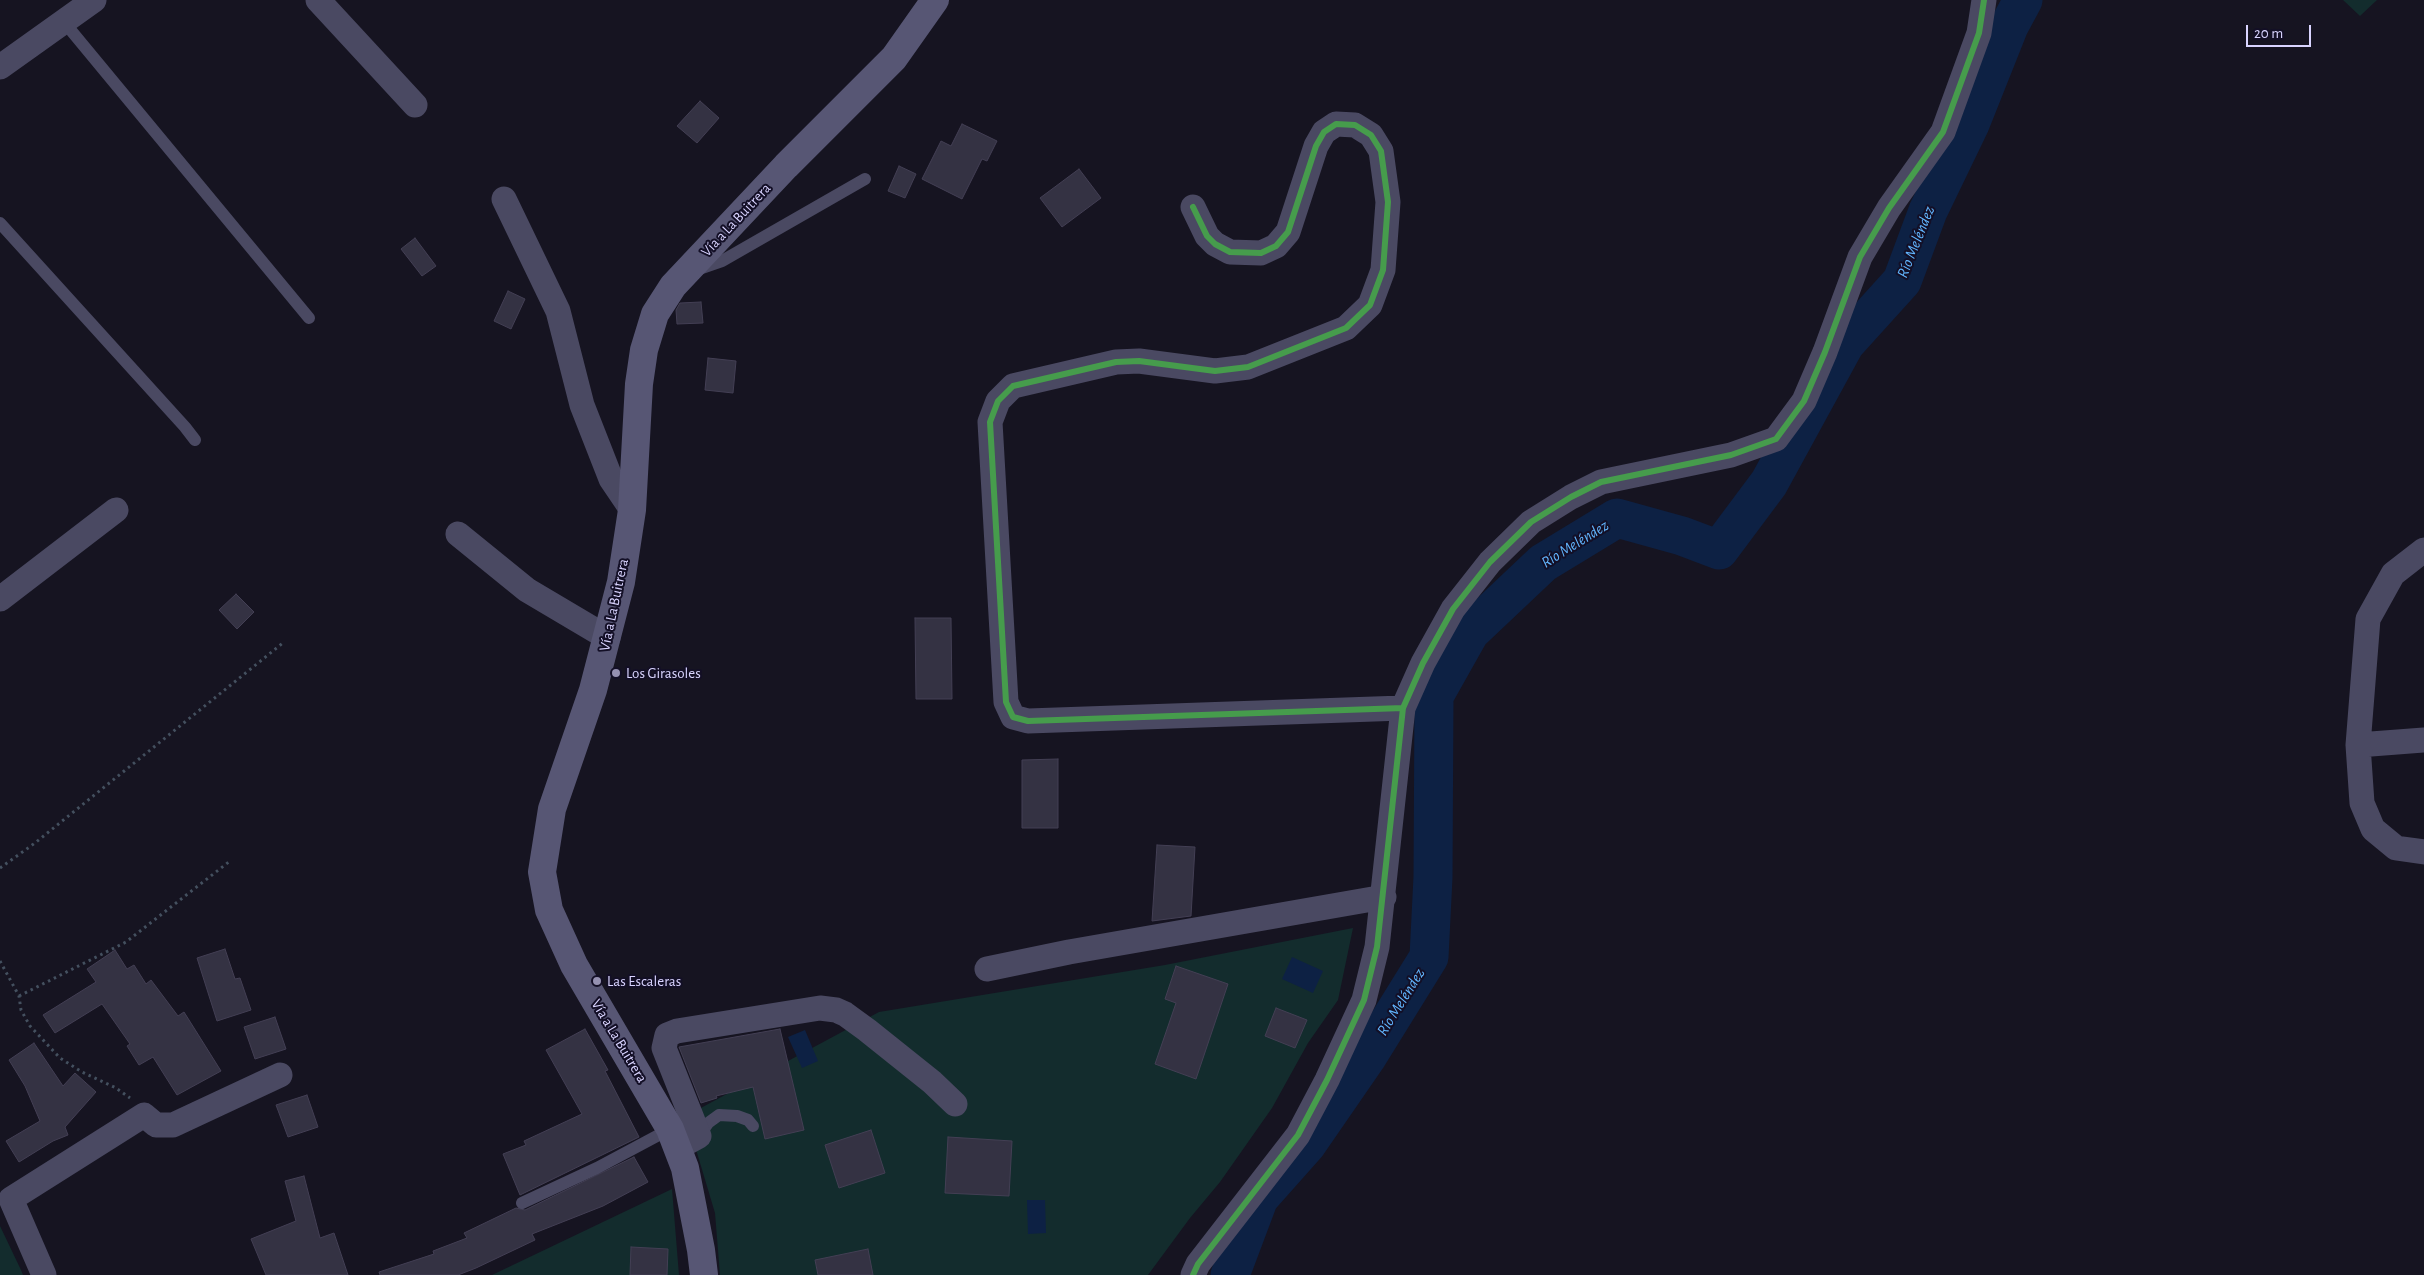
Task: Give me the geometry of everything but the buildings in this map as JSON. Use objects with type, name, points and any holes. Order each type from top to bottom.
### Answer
[{"type":"street","points":[[0,67],[93,0]]},
{"type":"street","points":[[318,0],[415,105]]},
{"type":"street","name":"Vía a La Buitrera","points":[[704,1275],[702,1250],[685,1168],[682,1138],[574,965],[549,910],[542,872],[552,809],[593,690],[621,582],[632,510],[639,384],[644,350],[655,314],[673,286],[786,166],[894,58],[935,0]]},
{"type":"street","points":[[1193,1275],[1198,1264],[1298,1135],[1327,1080],[1364,1000],[1377,947],[1384,897],[1403,708],[1423,663],[1453,609],[1490,562],[1531,522],[1601,482],[1731,455],[1776,438],[1804,401],[1825,352],[1860,257],[1889,208],[1944,132],[1979,33],[1984,0]]},
{"type":"street","points":[[1193,207],[1207,236],[1215,244],[1230,252],[1261,252],[1276,246],[1288,232],[1316,146],[1324,132],[1336,124],[1355,125],[1371,135],[1381,151],[1388,202],[1382,270],[1370,305],[1346,328],[1248,367],[1215,370],[1139,361],[1116,362],[1013,386],[998,401],[990,422],[1006,702],[1013,717],[1028,721],[1403,708]]},
{"type":"street","points":[[504,199],[558,312],[582,405],[611,479],[632,510]]},
{"type":"street","points":[[0,600],[116,510]]},
{"type":"street","points":[[458,534],[527,590],[608,638]]},
{"type":"street","points":[[2424,550],[2393,574],[2368,619],[2358,744],[2362,803],[2373,830],[2396,848],[2424,852]]},
{"type":"street","points":[[2358,744],[2424,740]]},
{"type":"street","points":[[987,969],[1069,952],[1384,897]]},
{"type":"street","points":[[682,1138],[664,1048],[667,1035],[677,1031],[820,1008],[845,1014],[932,1082],[955,1104]]},
{"type":"street","points":[[44,1275],[11,1198],[144,1115],[156,1125],[173,1125],[280,1075]]},
{"type":"lane","points":[[64,22],[309,318]]},
{"type":"lane","points":[[686,274],[722,262],[865,180]]},
{"type":"lane","points":[[0,223],[195,440]]},
{"type":"lane","points":[[522,1204],[597,1168],[682,1138],[719,1115],[737,1116],[748,1120],[753,1126]]},
{"type":"path","points":[[0,868],[35,843],[284,642]]},
{"type":"path","points":[[20,996],[126,942],[230,861]]},
{"type":"path","points":[[0,961],[20,996],[21,1010],[30,1026],[60,1058],[82,1072],[116,1088],[135,1102],[144,1115]]},
{"type":"green space","points":[[2343,0],[2377,0],[2360,16]]},
{"type":"green space","points":[[1353,928],[1338,1000],[1308,1043],[1272,1108],[1220,1182],[1190,1218],[1148,1275],[720,1275],[715,1213],[686,1116],[879,1012],[1165,965]]},
{"type":"green space","points":[[672,1189],[679,1275],[492,1275]]},
{"type":"green space","points":[[0,1226],[21,1270],[23,1275],[0,1275]]},
{"type":"water","points":[[1292,957],[1323,971],[1313,993],[1282,979]]},
{"type":"water","points":[[805,1030],[818,1061],[802,1068],[788,1037]]},
{"type":"water","points":[[1027,1200],[1045,1200],[1046,1233],[1028,1234]]},
{"type":"waterway","name":"Río Meléndez","points":[[1230,1275],[1259,1198],[1307,1144],[1367,1057],[1429,957],[1433,877],[1434,696],[1470,632],[1543,563],[1617,518],[1682,536],[1719,550],[1769,483],[1845,344],[1902,281],[1928,211],[1970,124],[2009,26],[2023,0]]},
{"type":"cycle path","points":[[1193,1275],[1198,1264],[1298,1135],[1327,1080],[1364,1000],[1377,947],[1403,708],[1423,663],[1453,609],[1490,562],[1531,522],[1571,497],[1601,482],[1731,455],[1776,439],[1804,401],[1825,352],[1860,257],[1889,208],[1943,132],[1979,33],[1984,0]]},
{"type":"cycle path","points":[[1193,207],[1207,236],[1215,244],[1230,252],[1261,253],[1276,246],[1288,232],[1316,146],[1324,132],[1336,124],[1355,125],[1371,135],[1381,151],[1388,202],[1383,270],[1370,305],[1346,328],[1248,367],[1215,371],[1139,361],[1116,362],[1013,386],[998,401],[990,422],[1006,702],[1013,717],[1028,721],[1403,708]]},
{"type":"place","name":"Los Girasoles","points":[[616,673]]},
{"type":"place","name":"Las Escaleras","points":[[597,981]]}]
